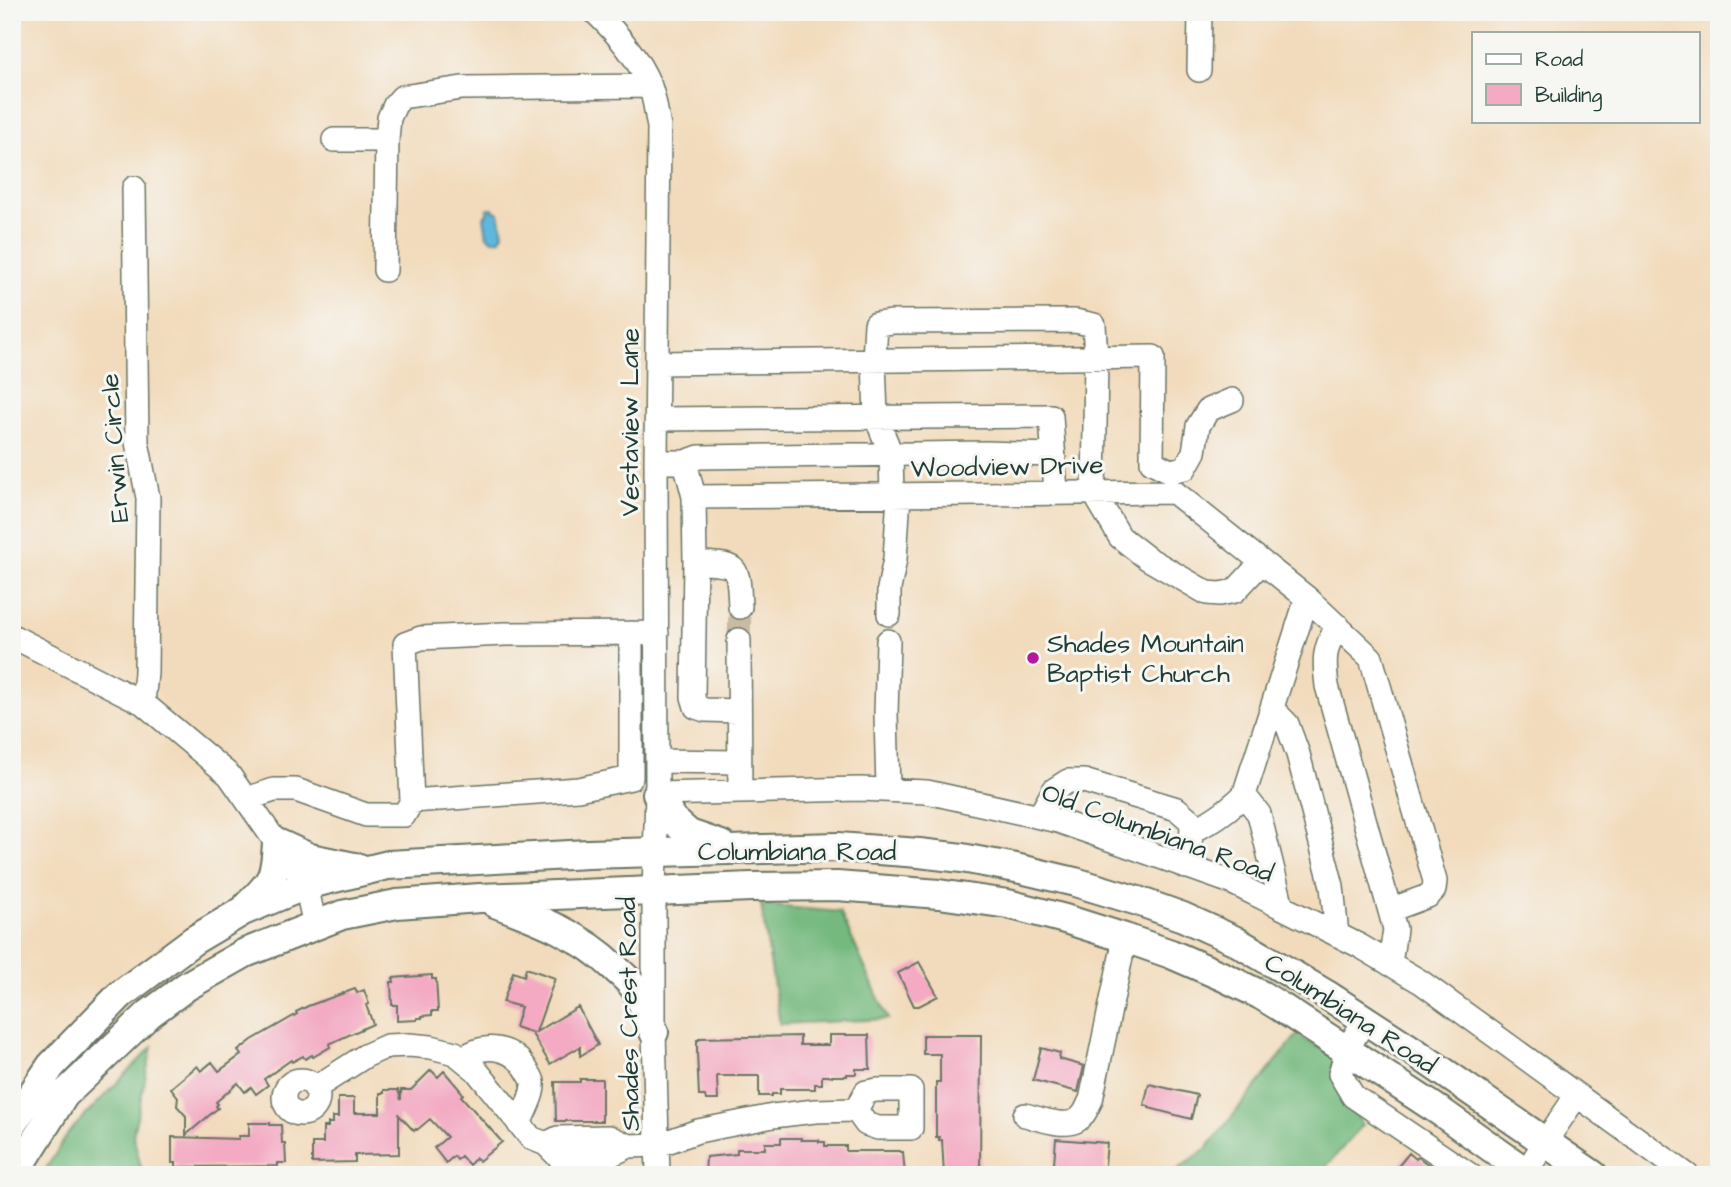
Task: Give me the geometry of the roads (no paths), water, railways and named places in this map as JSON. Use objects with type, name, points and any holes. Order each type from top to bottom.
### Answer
[{"type":"main road","points":[[657,778],[672,819],[689,834],[734,849]]},
{"type":"main road","points":[[243,911],[268,886],[275,866],[277,843],[310,858],[368,870]]},
{"type":"main road","points":[[837,886],[838,847]]},
{"type":"main road","name":"Columbiana Road","points":[[12,1125],[51,1066],[120,995],[194,940],[243,911],[306,885],[388,865],[655,852],[838,847],[962,858],[1051,877],[1138,901],[1183,917],[1234,940],[1287,970],[1416,1053],[1593,1175]]},
{"type":"main road","name":"Columbiana Road","points":[[14,1175],[64,1095],[149,1014],[187,986],[245,953],[342,915],[397,904],[480,898],[654,890],[837,886],[939,894],[1008,904],[1065,919],[1171,954],[1261,995],[1441,1112],[1528,1174]]},
{"type":"main road","points":[[480,898],[554,926],[598,953],[632,985],[654,1032]]},
{"type":"main road","points":[[1125,938],[1138,901]]},
{"type":"street","name":"Vestaview Lane","points":[[595,12],[634,55],[650,86],[659,127],[655,852]]},
{"type":"street","points":[[1199,70],[1200,12]]},
{"type":"street","points":[[385,270],[389,118],[395,104],[402,97],[463,88],[650,86]]},
{"type":"street","points":[[334,140],[387,141]]},
{"type":"street","name":"Erwin Circle","points":[[134,188],[137,442],[148,498],[146,673],[143,703]]},
{"type":"street","points":[[889,614],[889,589],[895,559],[896,495],[891,454],[876,417],[876,324],[1075,321],[1094,325],[1094,493],[1120,537],[1147,558],[1207,593],[1220,594],[1235,590],[1262,562]]},
{"type":"street","points":[[658,363],[1153,357],[1152,461],[1170,471],[1185,468],[1194,452],[1198,426],[1208,410],[1232,400]]},
{"type":"street","points":[[657,419],[1051,416],[1056,493]]},
{"type":"street","points":[[656,462],[891,454],[1052,455]]},
{"type":"street","points":[[692,459],[695,562],[693,696],[696,707],[705,710],[738,711]]},
{"type":"street","name":"Woodview Drive","points":[[694,497],[1174,492],[1307,598],[1371,658],[1435,881],[1434,890],[1428,896],[1390,910]]},
{"type":"street","points":[[695,562],[725,565],[734,569],[739,575],[740,607]]},
{"type":"street","points":[[1192,830],[1229,809],[1244,795],[1307,598]]},
{"type":"street","points":[[1338,626],[1326,649],[1324,663],[1327,686],[1395,929],[1390,964]]},
{"type":"street","points":[[631,633],[631,778]]},
{"type":"street","points":[[246,799],[274,790],[296,790],[366,815],[404,815],[412,801],[405,644],[421,638],[505,634],[657,633]]},
{"type":"street","points":[[12,636],[143,703],[229,775],[306,885],[315,926]]},
{"type":"street","points":[[739,640],[740,792]]},
{"type":"street","points":[[888,641],[888,790]]},
{"type":"street","points":[[631,707],[657,707]]},
{"type":"street","points":[[1271,711],[1277,713],[1287,724],[1298,754],[1332,886],[1337,935]]},
{"type":"street","points":[[412,801],[578,789],[631,778],[657,778],[739,762]]},
{"type":"street","name":"Old Columbiana Road","points":[[657,778],[740,792],[860,789],[927,792],[1058,821],[1231,883],[1337,935],[1421,982],[1687,1175]]},
{"type":"street","points":[[1039,817],[1054,790],[1068,781],[1084,781],[1177,810],[1191,821],[1186,867]]},
{"type":"street","points":[[1244,795],[1259,814],[1282,907]]},
{"type":"street","name":"Shades Crest Road","points":[[655,852],[654,1032],[658,1175]]},
{"type":"street","points":[[1025,1115],[1061,1123],[1070,1123],[1081,1118],[1091,1100],[1125,938]]},
{"type":"street","points":[[1365,1020],[1347,1049],[1340,1074],[1353,1096],[1470,1175]]},
{"type":"street","points":[[315,1088],[365,1056],[387,1046],[431,1046],[455,1053],[476,1070],[531,1138],[546,1144],[558,1156],[608,1156],[629,1146],[658,1145],[698,1130],[773,1116],[856,1110]]},
{"type":"street","points":[[463,1059],[470,1053],[498,1048],[512,1054],[525,1065],[533,1081],[531,1096],[519,1124]]},
{"type":"street","points":[[1528,1174],[1545,1142],[1577,1095]]},
{"type":"water","points":[[493,208],[499,213],[503,233],[500,239],[493,240],[487,236],[484,217],[487,209]]},
{"type":"tunnel","points":[[739,640],[740,607]]},
{"type":"place","name":"Shades Mountain Baptist Church","points":[[1033,658]]}]
